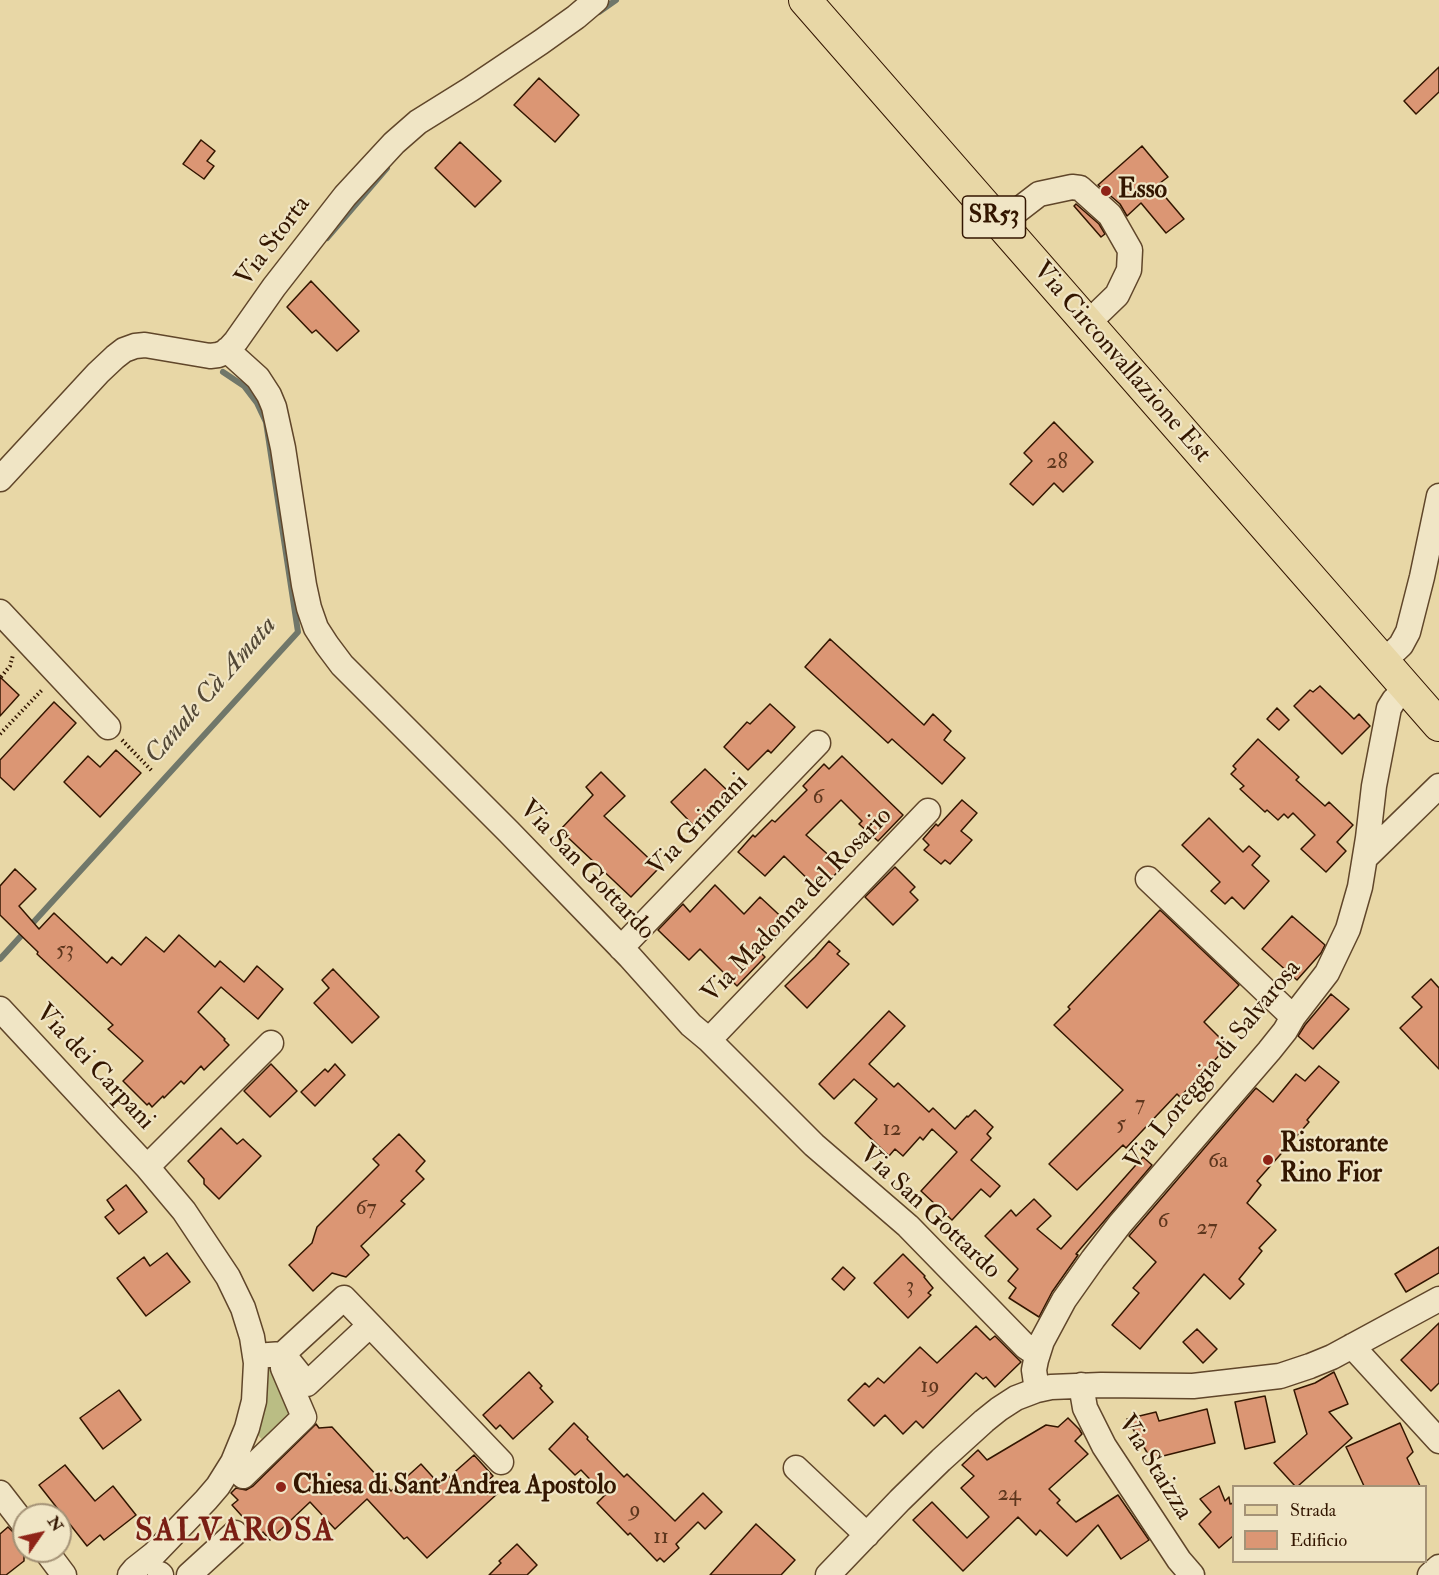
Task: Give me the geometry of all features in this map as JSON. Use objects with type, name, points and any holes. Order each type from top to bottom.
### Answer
[{"type":"main road","name":"Via Circonvallazione Est","points":[[805,0],[1439,725]]},
{"type":"street","name":"Via Storta","points":[[227,350],[345,196],[400,137],[556,32],[596,0]]},
{"type":"street","points":[[1000,224],[1039,194],[1072,187],[1080,188],[1110,215],[1131,250],[1129,270],[1117,295],[1087,324]]},
{"type":"street","points":[[0,479],[106,366],[124,350],[149,345],[214,356],[227,350]]},
{"type":"street","name":"Via San Gottardo","points":[[227,350],[258,378],[269,394],[274,407],[285,458],[303,585],[313,619],[327,645],[342,665],[509,832],[621,948],[691,1025],[814,1145],[908,1226],[1026,1347],[1038,1353]]},
{"type":"street","points":[[1383,662],[1401,645],[1408,632],[1439,496]]},
{"type":"street","points":[[0,612],[108,727]]},
{"type":"street","name":"Via Loreggia di Salvarosa","points":[[1037,1390],[1034,1370],[1038,1353],[1064,1300],[1120,1224],[1269,1052],[1318,986],[1336,956],[1348,929],[1360,886],[1374,786],[1388,713],[1392,703],[1408,689]]},
{"type":"street","name":"Via Grimani","points":[[621,948],[818,743]]},
{"type":"street","points":[[1365,858],[1439,786]]},
{"type":"street","name":"Via Madonna del Rosario","points":[[708,1040],[928,812]]},
{"type":"street","points":[[1148,879],[1293,1017]]},
{"type":"street","name":"Via dei Carpani","points":[[0,1009],[147,1167],[184,1211],[228,1277],[238,1297],[252,1337],[272,1355],[307,1384],[370,1325]]},
{"type":"street","name":"Via dei Carpani","points":[[147,1167],[271,1043]]},
{"type":"street","points":[[243,1476],[304,1417],[272,1355],[344,1298],[501,1462]]},
{"type":"street","points":[[828,1575],[900,1500],[984,1421],[1008,1402],[1037,1390],[1052,1387],[1101,1384],[1193,1386],[1280,1376],[1310,1366],[1352,1346],[1439,1299]]},
{"type":"street","points":[[1352,1346],[1439,1441]]},
{"type":"street","name":"Via dei Carpani","points":[[151,1573],[154,1554],[214,1491],[225,1475],[247,1428],[254,1401],[272,1355]]},
{"type":"street","name":"Via Staizza","points":[[1081,1386],[1084,1407],[1104,1446],[1179,1560],[1192,1575]]},
{"type":"street","points":[[796,1468],[867,1535]]},
{"type":"street","points":[[0,1493],[12,1508]]},
{"type":"street","points":[[189,1575],[235,1533]]},
{"type":"street","points":[[54,1563],[64,1575]]},
{"type":"street","points":[[1430,1575],[1439,1567]]},
{"type":"path","points":[[0,734],[58,673]]},
{"type":"path","points":[[108,727],[153,772]]},
{"type":"green space","points":[[270,1368],[274,1370],[299,1418],[268,1446],[257,1434]]},
{"type":"building","points":[[1439,67],[1439,92],[1416,114],[1404,101]]},
{"type":"building","points":[[539,78],[579,115],[555,142],[514,105]]},
{"type":"building","points":[[201,140],[215,151],[207,161],[214,166],[204,179],[183,164]]},
{"type":"building","points":[[460,142],[501,181],[475,207],[435,168]]},
{"type":"building","points":[[1142,146],[1168,177],[1156,186],[1184,219],[1166,233],[1141,203],[1127,216],[1120,204],[1098,185]]},
{"type":"building","points":[[1076,204],[1099,224],[1105,234],[1101,237],[1074,206]]},
{"type":"building","points":[[311,281],[359,331],[337,351],[316,330],[312,333],[287,307]]},
{"type":"building","points":[[1054,422],[1093,462],[1063,492],[1054,483],[1033,505],[1010,484],[1032,461],[1024,453]]},
{"type":"building","points":[[830,639],[924,725],[933,714],[951,731],[944,740],[965,758],[942,784],[892,739],[888,743],[805,667]]},
{"type":"building","points":[[0,677],[19,695],[0,716]]},
{"type":"building","points":[[1320,686],[1354,719],[1359,714],[1370,726],[1342,754],[1294,706],[1310,690],[1313,692]]},
{"type":"building","points":[[54,702],[76,723],[14,790],[0,777],[0,760]]},
{"type":"building","points":[[770,704],[795,727],[771,753],[768,750],[748,770],[724,747],[747,722],[750,724]]},
{"type":"building","points":[[1277,708],[1289,720],[1279,730],[1267,719]]},
{"type":"building","points":[[1258,739],[1299,777],[1296,780],[1325,806],[1329,802],[1353,825],[1337,842],[1346,851],[1326,872],[1301,849],[1315,835],[1293,813],[1288,818],[1284,814],[1278,820],[1267,810],[1265,812],[1240,789],[1244,786],[1231,774],[1236,769],[1233,766]]},
{"type":"building","points":[[116,750],[141,773],[100,817],[64,782],[88,756],[100,767]]},
{"type":"building","points":[[842,756],[903,815],[878,841],[859,824],[862,821],[841,800],[806,835],[842,867],[820,891],[784,856],[765,876],[738,852],[753,835],[755,837],[772,820],[775,822],[807,790],[803,786],[824,764],[829,769]]},
{"type":"building","points":[[705,769],[730,793],[695,827],[671,802]]},
{"type":"building","points":[[601,772],[625,796],[604,816],[659,868],[631,897],[560,830],[593,795],[586,787]]},
{"type":"building","points":[[962,800],[977,813],[961,831],[972,840],[950,864],[945,860],[941,864],[924,850],[929,845],[923,839]]},
{"type":"building","points":[[1209,818],[1243,852],[1249,846],[1260,856],[1252,865],[1269,881],[1244,909],[1232,897],[1225,904],[1211,891],[1220,882],[1182,845]]},
{"type":"building","points":[[895,867],[915,887],[910,892],[918,900],[893,925],[865,897]]},
{"type":"building","points":[[15,869],[36,889],[19,906],[39,929],[54,913],[107,963],[112,957],[121,965],[146,937],[164,952],[179,935],[215,967],[220,961],[244,982],[257,966],[283,989],[258,1019],[221,987],[198,1012],[229,1045],[204,1070],[201,1066],[184,1084],[181,1081],[152,1107],[149,1103],[147,1105],[123,1081],[143,1061],[108,1029],[113,1025],[37,954],[38,952],[0,915],[0,886]]},
{"type":"building","points":[[715,885],[744,914],[760,897],[789,924],[761,953],[765,957],[737,986],[700,949],[689,960],[658,930],[683,904],[690,912]]},
{"type":"building","points":[[1160,910],[1239,985],[1204,1022],[1228,1046],[1180,1097],[1177,1094],[1126,1148],[1123,1145],[1077,1190],[1049,1164],[1123,1090],[1054,1025],[1070,1009],[1068,1007]]},
{"type":"building","points":[[1292,916],[1325,945],[1321,953],[1297,980],[1262,949]]},
{"type":"building","points":[[829,941],[840,951],[837,954],[849,964],[807,1008],[785,986]]},
{"type":"building","points":[[333,969],[379,1017],[352,1043],[314,1003],[329,988],[322,980]]},
{"type":"building","points":[[1431,979],[1439,988],[1439,1069],[1400,1028],[1422,1007],[1412,997]]},
{"type":"building","points":[[1331,994],[1349,1009],[1313,1049],[1298,1036]]},
{"type":"building","points":[[889,1011],[905,1026],[869,1064],[894,1087],[898,1083],[929,1112],[933,1108],[955,1129],[975,1110],[993,1127],[987,1134],[991,1138],[971,1160],[1000,1186],[990,1197],[981,1189],[952,1220],[921,1191],[957,1152],[932,1129],[923,1140],[920,1137],[903,1156],[895,1149],[889,1156],[855,1123],[877,1099],[854,1079],[834,1099],[819,1084]]},
{"type":"building","points":[[271,1064],[297,1091],[270,1117],[244,1091]]},
{"type":"building","points":[[335,1064],[345,1075],[315,1106],[301,1092],[325,1069],[328,1072]]},
{"type":"building","points":[[1319,1066],[1339,1082],[1307,1120],[1309,1122],[1257,1181],[1261,1185],[1247,1203],[1276,1230],[1259,1248],[1262,1251],[1239,1279],[1244,1284],[1230,1299],[1204,1274],[1140,1349],[1112,1325],[1139,1293],[1133,1288],[1156,1262],[1129,1236],[1256,1088],[1273,1102],[1296,1074],[1305,1081]]},
{"type":"building","points":[[221,1128],[237,1144],[243,1139],[261,1156],[219,1199],[204,1184],[204,1179],[188,1161]]},
{"type":"building","points":[[399,1134],[425,1161],[416,1171],[424,1179],[401,1201],[405,1204],[361,1246],[369,1255],[346,1277],[332,1273],[313,1291],[289,1265],[312,1243],[317,1227],[379,1165],[373,1159]]},
{"type":"building","points":[[1143,1157],[1152,1165],[1076,1254],[1078,1255],[1052,1292],[1039,1317],[1009,1298],[1016,1288],[1008,1281],[1018,1269],[985,1236],[1011,1210],[1016,1216],[1034,1199],[1051,1216],[1037,1229],[1061,1249]]},
{"type":"building","points":[[126,1185],[147,1212],[119,1234],[105,1217],[114,1210],[107,1200]]},
{"type":"building","points":[[1439,1247],[1439,1273],[1406,1292],[1395,1274]]},
{"type":"building","points":[[167,1253],[190,1282],[146,1316],[117,1278],[144,1257],[150,1266]]},
{"type":"building","points":[[903,1254],[925,1276],[933,1288],[928,1293],[931,1295],[908,1318],[874,1283]]},
{"type":"building","points":[[843,1267],[855,1278],[844,1290],[832,1279]]},
{"type":"building","points":[[1439,1323],[1439,1383],[1431,1391],[1401,1360]]},
{"type":"building","points":[[976,1326],[990,1340],[995,1336],[1021,1362],[995,1387],[986,1377],[983,1379],[976,1373],[923,1428],[916,1421],[903,1434],[885,1415],[874,1426],[848,1400],[865,1383],[869,1387],[878,1378],[884,1383],[920,1347],[937,1363]]},
{"type":"building","points":[[1197,1329],[1217,1349],[1203,1363],[1183,1342]]},
{"type":"building","points":[[529,1372],[553,1402],[513,1439],[500,1425],[496,1429],[483,1415]]},
{"type":"building","points":[[1334,1372],[1348,1404],[1329,1412],[1352,1438],[1299,1485],[1294,1485],[1274,1463],[1307,1434],[1294,1390],[1315,1383]]},
{"type":"building","points":[[119,1390],[141,1420],[103,1449],[80,1418]]},
{"type":"building","points":[[1265,1396],[1275,1442],[1245,1449],[1235,1402]]},
{"type":"building","points":[[1207,1409],[1215,1443],[1151,1459],[1127,1419],[1156,1412],[1159,1421]]},
{"type":"building","points":[[1068,1418],[1082,1434],[1075,1441],[1088,1454],[1049,1489],[1060,1500],[1057,1503],[1076,1522],[1118,1495],[1149,1540],[1121,1559],[1098,1525],[1067,1556],[1040,1530],[1036,1535],[1018,1517],[963,1571],[913,1520],[932,1502],[967,1538],[989,1517],[961,1488],[974,1476],[962,1465],[978,1450],[987,1460],[1046,1425],[1058,1427]]},
{"type":"building","points":[[574,1423],[624,1477],[627,1474],[675,1521],[703,1493],[722,1512],[705,1529],[698,1522],[676,1544],[679,1548],[664,1562],[660,1558],[657,1561],[597,1503],[605,1495],[581,1470],[575,1475],[549,1449]]},
{"type":"building","points":[[1400,1423],[1413,1452],[1407,1458],[1420,1485],[1364,1485],[1346,1447]]},
{"type":"building","points":[[316,1424],[319,1428],[332,1427],[391,1491],[421,1464],[440,1485],[474,1455],[493,1476],[486,1482],[497,1494],[427,1558],[407,1537],[404,1539],[367,1499],[335,1529],[310,1502],[270,1540],[263,1532],[259,1535],[232,1505],[238,1500],[231,1493],[236,1488],[246,1490],[253,1486]]},
{"type":"building","points":[[65,1465],[95,1501],[113,1486],[136,1515],[104,1540],[100,1535],[87,1546],[72,1527],[72,1503],[53,1503],[39,1485]]},
{"type":"building","points":[[1219,1486],[1225,1501],[1229,1497],[1230,1504],[1232,1503],[1232,1537],[1219,1548],[1199,1524],[1211,1512],[1200,1499]]},
{"type":"building","points":[[756,1524],[795,1560],[781,1575],[710,1575]]},
{"type":"building","points":[[8,1527],[12,1531],[12,1563],[21,1563],[6,1575],[0,1575],[0,1534]]},
{"type":"building","points":[[517,1544],[537,1565],[527,1575],[489,1575],[501,1563],[499,1561]]},
{"type":"waterway","name":"Canale Cà Amata","points":[[599,12],[616,0]]},
{"type":"waterway","name":"Canale Cà Amata","points":[[327,238],[387,168]]},
{"type":"waterway","name":"Canale Cà Amata","points":[[0,959],[298,632],[266,422],[257,403],[244,386],[223,372]]},
{"type":"place","name":"Esso","points":[[1106,191]]},
{"type":"place","name":"Ristorante Rino Fior","points":[[1268,1160]]},
{"type":"place","name":"Chiesa di Sant'Andrea Apostolo","points":[[281,1487]]},
{"type":"district","name":"SALVAROSA","points":[[235,1533]]}]
